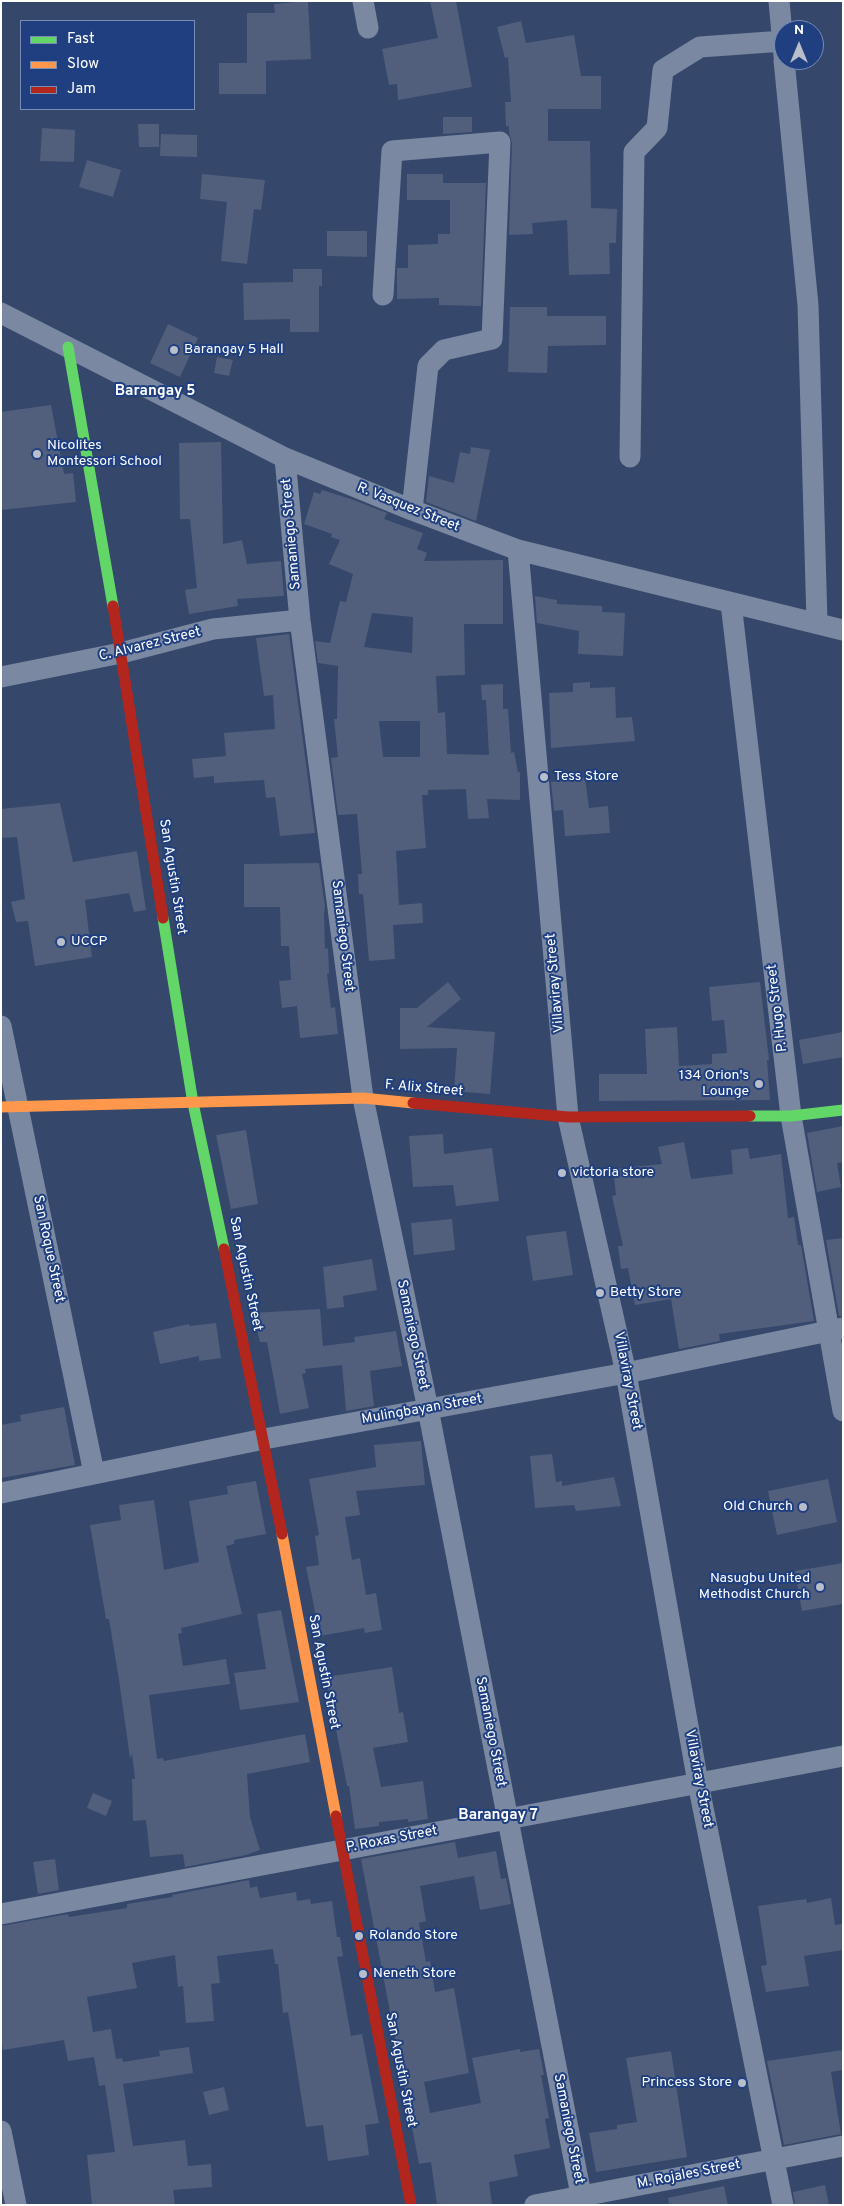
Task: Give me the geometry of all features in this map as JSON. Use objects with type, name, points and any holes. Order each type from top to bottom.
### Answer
[{"type":"street","points":[[363,1],[368,28]]},
{"type":"street","points":[[779,1],[781,20]]},
{"type":"street","points":[[630,457],[634,152],[657,128],[663,70],[700,47],[774,52]]},
{"type":"street","points":[[786,70],[808,305],[817,622]]},
{"type":"street","points":[[383,295],[392,151],[500,142],[492,339],[444,350],[428,366],[412,510]]},
{"type":"street","name":"R. Vasquez Street","points":[[1,313],[285,458],[412,510],[518,550],[731,603],[817,622],[843,630]]},
{"type":"street","name":"San Agustin Street","points":[[68,347],[121,653],[193,1103],[264,1440],[411,2205]]},
{"type":"street","name":"Samaniego Street","points":[[285,458],[300,620],[363,1098],[428,1410],[582,2200]]},
{"type":"street","name":"Villaviray Street","points":[[518,550],[568,1118],[626,1373],[698,1783],[783,2205]]},
{"type":"street","name":"P. Hugo Street","points":[[731,603],[791,1116],[836,1329],[843,1411]]},
{"type":"street","name":"C. Alvarez Street","points":[[1,677],[121,653],[214,629],[300,620]]},
{"type":"street","name":"San Roque Street","points":[[1,1026],[9,1107],[94,1473]]},
{"type":"street","name":"F. Alix Street","points":[[9,1107],[363,1098],[568,1118],[791,1116],[843,1110]]},
{"type":"street","name":"Mulingbayan Street","points":[[1,1493],[264,1440],[626,1373],[836,1329]]},
{"type":"street","name":"P. Roxas Street","points":[[1,1914],[843,1756]]},
{"type":"street","points":[[1,2131],[16,2205]]},
{"type":"street","name":"M. Rojales Street","points":[[535,2205],[582,2200],[843,2146]]},
{"type":"building","points":[[308,1],[311,59],[266,61],[266,94],[219,94],[219,63],[247,63],[247,13],[275,13],[274,4]]},
{"type":"building","points":[[430,1],[456,1],[472,87],[398,100],[397,84],[389,85],[382,49],[438,38]]},
{"type":"building","points":[[521,21],[526,43],[574,35],[581,76],[601,76],[601,109],[548,109],[548,141],[590,141],[591,208],[617,209],[616,243],[609,243],[610,274],[569,275],[567,220],[532,223],[533,234],[509,235],[512,143],[509,126],[506,126],[505,102],[511,102],[508,57],[505,58],[497,27]]},
{"type":"building","points":[[443,117],[472,117],[472,132],[443,134]]},
{"type":"building","points":[[138,124],[159,124],[159,147],[139,147]]},
{"type":"building","points":[[42,128],[75,130],[74,162],[40,161]]},
{"type":"building","points":[[161,134],[197,135],[197,157],[160,156]]},
{"type":"building","points":[[87,160],[121,170],[113,197],[79,187]]},
{"type":"building","points":[[202,174],[265,180],[261,210],[254,209],[247,264],[221,261],[227,202],[200,199]]},
{"type":"building","points":[[407,174],[443,174],[443,183],[486,183],[481,306],[439,305],[439,298],[397,299],[397,268],[408,268],[408,245],[438,244],[438,234],[450,234],[450,200],[407,200]]},
{"type":"building","points":[[327,231],[367,231],[367,257],[327,256]]},
{"type":"building","points":[[293,269],[322,269],[322,286],[319,286],[319,332],[290,332],[290,319],[244,320],[243,283],[293,282]]},
{"type":"building","points":[[510,307],[547,307],[547,316],[606,316],[606,345],[548,346],[547,373],[508,372]]},
{"type":"building","name":"Barangay 5 Hall","points":[[168,324],[198,338],[180,377],[150,363]]},
{"type":"building","points":[[217,357],[233,360],[229,376],[214,373]]},
{"type":"building","name":"Nicolites Montessori School","points":[[51,405],[64,474],[73,473],[76,502],[1,510],[1,412]]},
{"type":"building","points":[[221,442],[223,544],[242,540],[247,564],[281,561],[284,596],[237,599],[238,606],[189,614],[185,590],[197,588],[190,519],[180,519],[179,443]]},
{"type":"building","points":[[471,447],[490,450],[476,521],[426,502],[429,476],[454,483],[460,452],[470,454]]},
{"type":"building","points":[[322,490],[351,499],[387,513],[384,519],[423,533],[417,549],[427,553],[424,561],[503,560],[503,624],[464,624],[465,675],[436,676],[438,713],[445,712],[447,754],[489,755],[486,700],[482,700],[481,685],[503,684],[503,709],[508,709],[511,753],[514,752],[518,772],[520,772],[520,800],[487,799],[489,818],[468,819],[466,789],[428,790],[428,795],[422,795],[426,848],[396,851],[399,905],[422,903],[423,923],[393,925],[395,959],[369,961],[363,894],[359,894],[358,874],[362,874],[357,814],[338,815],[331,758],[338,757],[334,719],[337,719],[338,666],[318,663],[315,641],[330,643],[340,601],[346,602],[353,574],[329,564],[340,540],[331,537],[332,534],[304,524],[314,492],[320,494]],"holes":[[[372,613],[413,617],[412,653],[364,647]],[[379,721],[420,721],[420,757],[383,757]]]},
{"type":"building","points":[[535,596],[557,600],[557,604],[602,606],[602,612],[625,613],[623,656],[578,654],[579,631],[537,623]]},
{"type":"building","points":[[289,634],[315,833],[280,836],[275,797],[266,798],[264,780],[214,783],[214,776],[194,778],[192,759],[226,756],[224,733],[275,729],[273,695],[264,696],[256,638]]},
{"type":"building","points":[[590,682],[590,688],[615,687],[616,718],[632,717],[635,741],[551,748],[549,693],[573,692],[573,683]]},
{"type":"building","points":[[585,777],[589,808],[608,806],[610,833],[565,836],[563,810],[554,811],[551,782]]},
{"type":"building","points":[[60,803],[73,862],[137,851],[146,910],[134,912],[129,893],[85,900],[92,957],[35,966],[28,921],[16,922],[11,902],[25,899],[17,837],[1,838],[1,809]]},
{"type":"building","points":[[319,863],[325,907],[325,949],[328,948],[329,973],[327,974],[331,1008],[335,1007],[338,1034],[300,1038],[297,1006],[282,1008],[279,981],[291,980],[289,946],[281,946],[280,907],[244,907],[244,864]]},
{"type":"building","points":[[448,982],[461,999],[427,1027],[495,1032],[490,1094],[454,1091],[457,1048],[400,1049],[400,1008],[417,1008]]},
{"type":"building","points":[[760,982],[769,1060],[767,1060],[770,1100],[599,1101],[599,1074],[647,1074],[645,1029],[677,1027],[679,1066],[712,1064],[712,1054],[727,1053],[724,1020],[712,1021],[709,987]]},
{"type":"building","points":[[843,1032],[843,1057],[803,1064],[799,1040]]},
{"type":"building","points":[[843,1126],[843,1162],[837,1163],[841,1187],[817,1192],[807,1133]]},
{"type":"building","points":[[246,1130],[258,1204],[231,1209],[216,1135]]},
{"type":"building","points":[[443,1134],[444,1154],[492,1148],[499,1201],[456,1206],[453,1185],[413,1187],[409,1136]]},
{"type":"building","points":[[684,1142],[691,1179],[733,1174],[731,1150],[748,1148],[750,1159],[781,1154],[788,1218],[794,1217],[798,1245],[801,1245],[814,1321],[719,1334],[720,1341],[679,1349],[671,1299],[635,1305],[628,1268],[621,1269],[618,1246],[623,1246],[612,1196],[616,1195],[613,1169],[662,1164],[658,1147]]},
{"type":"building","points":[[452,1219],[455,1250],[414,1255],[411,1223]]},
{"type":"building","points":[[566,1231],[573,1275],[533,1281],[526,1236]]},
{"type":"building","points":[[843,1238],[843,1316],[839,1316],[826,1240]]},
{"type":"building","points":[[372,1259],[377,1290],[343,1296],[344,1307],[327,1309],[323,1267]]},
{"type":"building","points":[[320,1309],[323,1346],[355,1342],[354,1337],[396,1331],[402,1366],[370,1371],[374,1406],[346,1411],[342,1365],[305,1369],[306,1373],[302,1374],[309,1408],[280,1414],[267,1342],[260,1342],[253,1313]]},
{"type":"building","points":[[216,1323],[221,1358],[199,1361],[199,1356],[160,1364],[153,1332],[189,1324],[189,1326]]},
{"type":"building","points":[[64,1407],[75,1465],[1,1478],[1,1425],[21,1421],[20,1415]]},
{"type":"building","points":[[421,1441],[425,1485],[356,1491],[360,1515],[345,1517],[352,1560],[360,1558],[366,1595],[376,1593],[382,1630],[365,1633],[364,1628],[320,1636],[306,1567],[319,1565],[315,1536],[319,1535],[309,1479],[376,1467],[374,1445]]},
{"type":"building","points":[[552,1454],[556,1482],[562,1481],[562,1486],[614,1477],[621,1506],[576,1511],[574,1505],[535,1508],[530,1456]]},
{"type":"building","name":"Old Church","points":[[828,1479],[837,1522],[777,1535],[768,1491]]},
{"type":"building","points":[[256,1481],[266,1534],[234,1540],[234,1544],[226,1546],[242,1614],[181,1628],[182,1633],[178,1634],[183,1666],[226,1659],[230,1684],[149,1695],[157,1759],[163,1758],[164,1761],[305,1734],[310,1762],[247,1774],[250,1817],[260,1850],[246,1855],[185,1867],[183,1854],[150,1857],[146,1820],[133,1821],[132,1779],[135,1779],[132,1754],[130,1758],[109,1619],[106,1619],[90,1525],[121,1520],[119,1505],[154,1500],[164,1570],[199,1562],[189,1501],[228,1494],[227,1486]]},
{"type":"building","name":"Nasugbu United Methodist Church","points":[[843,1563],[843,1604],[802,1611],[795,1571]]},
{"type":"building","points":[[281,1610],[299,1702],[240,1710],[234,1673],[266,1669],[257,1614]]},
{"type":"building","points":[[392,1667],[399,1713],[403,1712],[408,1742],[373,1748],[381,1787],[423,1781],[428,1819],[408,1822],[408,1819],[379,1822],[379,1826],[355,1829],[349,1786],[347,1786],[326,1677]]},
{"type":"building","points":[[93,1793],[112,1801],[106,1816],[87,1808]]},
{"type":"building","points":[[455,1842],[458,1858],[496,1851],[501,1879],[506,1878],[511,1904],[480,1910],[474,1876],[420,1886],[426,1921],[419,1923],[426,1962],[430,1961],[435,1992],[454,1988],[469,2073],[424,2082],[430,2113],[481,2103],[472,2058],[520,2049],[520,2052],[539,2049],[544,2075],[541,2075],[549,2118],[545,2119],[550,2148],[514,2155],[518,2176],[489,2182],[492,2205],[437,2205],[431,2162],[419,2164],[361,1859]]},
{"type":"building","points":[[55,1859],[59,1890],[38,1894],[33,1862]]},
{"type":"building","points":[[249,1880],[250,1888],[257,1886],[260,1898],[296,1892],[297,1901],[310,1899],[311,1904],[332,1901],[337,1937],[340,1937],[343,1956],[337,1957],[351,2036],[362,2034],[379,2123],[365,2125],[369,2155],[328,2161],[323,2125],[306,2127],[288,2012],[283,2013],[278,1964],[275,1964],[273,1949],[217,1956],[220,1983],[211,1984],[214,2021],[186,2023],[183,1986],[178,1987],[175,1955],[132,1963],[137,1988],[87,1997],[93,2032],[111,2029],[116,2059],[122,2058],[123,2062],[160,2056],[159,2051],[189,2047],[193,2073],[123,2084],[133,2146],[185,2140],[188,2166],[211,2164],[212,2187],[173,2190],[175,2205],[92,2205],[87,2155],[115,2152],[105,2085],[99,2086],[94,2057],[68,2061],[64,2040],[3,2050],[1,2038],[1,1926],[68,1914],[69,1917],[127,1908],[127,1904],[172,1897],[172,1895]]},
{"type":"building","points":[[831,1898],[835,1925],[843,1924],[843,1950],[804,1956],[809,1986],[766,1992],[761,1966],[767,1965],[758,1906],[806,1899],[807,1903]]},
{"type":"building","points":[[843,2050],[843,2070],[831,2072],[841,2134],[784,2145],[767,2061]]},
{"type":"building","points":[[671,2051],[687,2157],[596,2172],[589,2133],[617,2129],[617,2125],[637,2122],[626,2058]]},
{"type":"building","points":[[224,2087],[229,2110],[209,2115],[203,2092]]},
{"type":"building","points":[[825,2185],[829,2205],[795,2205],[793,2192]]},
{"type":"building","points":[[724,2186],[728,2205],[669,2205],[668,2198]]},
{"type":"traffic: fast","points":[[68,347],[113,606]]},
{"type":"traffic: fast","points":[[163,918],[193,1103],[224,1249]]},
{"type":"traffic: fast","points":[[750,1116],[791,1116],[843,1110]]},
{"type":"traffic: slow","points":[[1,1107],[363,1098],[413,1103]]},
{"type":"traffic: slow","points":[[282,1534],[336,1816]]},
{"type":"traffic: jam","points":[[113,606],[163,918]]},
{"type":"traffic: jam","points":[[413,1103],[568,1117],[750,1116]]},
{"type":"traffic: jam","points":[[224,1249],[282,1534]]},
{"type":"traffic: jam","points":[[336,1816],[411,2205]]},
{"type":"place","name":"Barangay 5 Hall","points":[[174,350]]},
{"type":"place","name":"Nicolites Montessori School","points":[[37,454]]},
{"type":"place","name":"Tess Store","points":[[544,777]]},
{"type":"place","name":"UCCP","points":[[61,942]]},
{"type":"place","name":"134 Orion's Lounge","points":[[759,1084]]},
{"type":"place","name":"victoria store","points":[[562,1173]]},
{"type":"place","name":"Betty Store","points":[[600,1293]]},
{"type":"place","name":"Old Church","points":[[803,1507]]},
{"type":"place","name":"Nasugbu United Methodist Church","points":[[820,1587]]},
{"type":"place","name":"Rolando Store","points":[[359,1936]]},
{"type":"place","name":"Neneth Store","points":[[363,1974]]},
{"type":"place","name":"Princess Store","points":[[742,2083]]},
{"type":"district","name":"Barangay 5","points":[[155,392]]},
{"type":"district","name":"Barangay 7","points":[[498,1816]]}]
